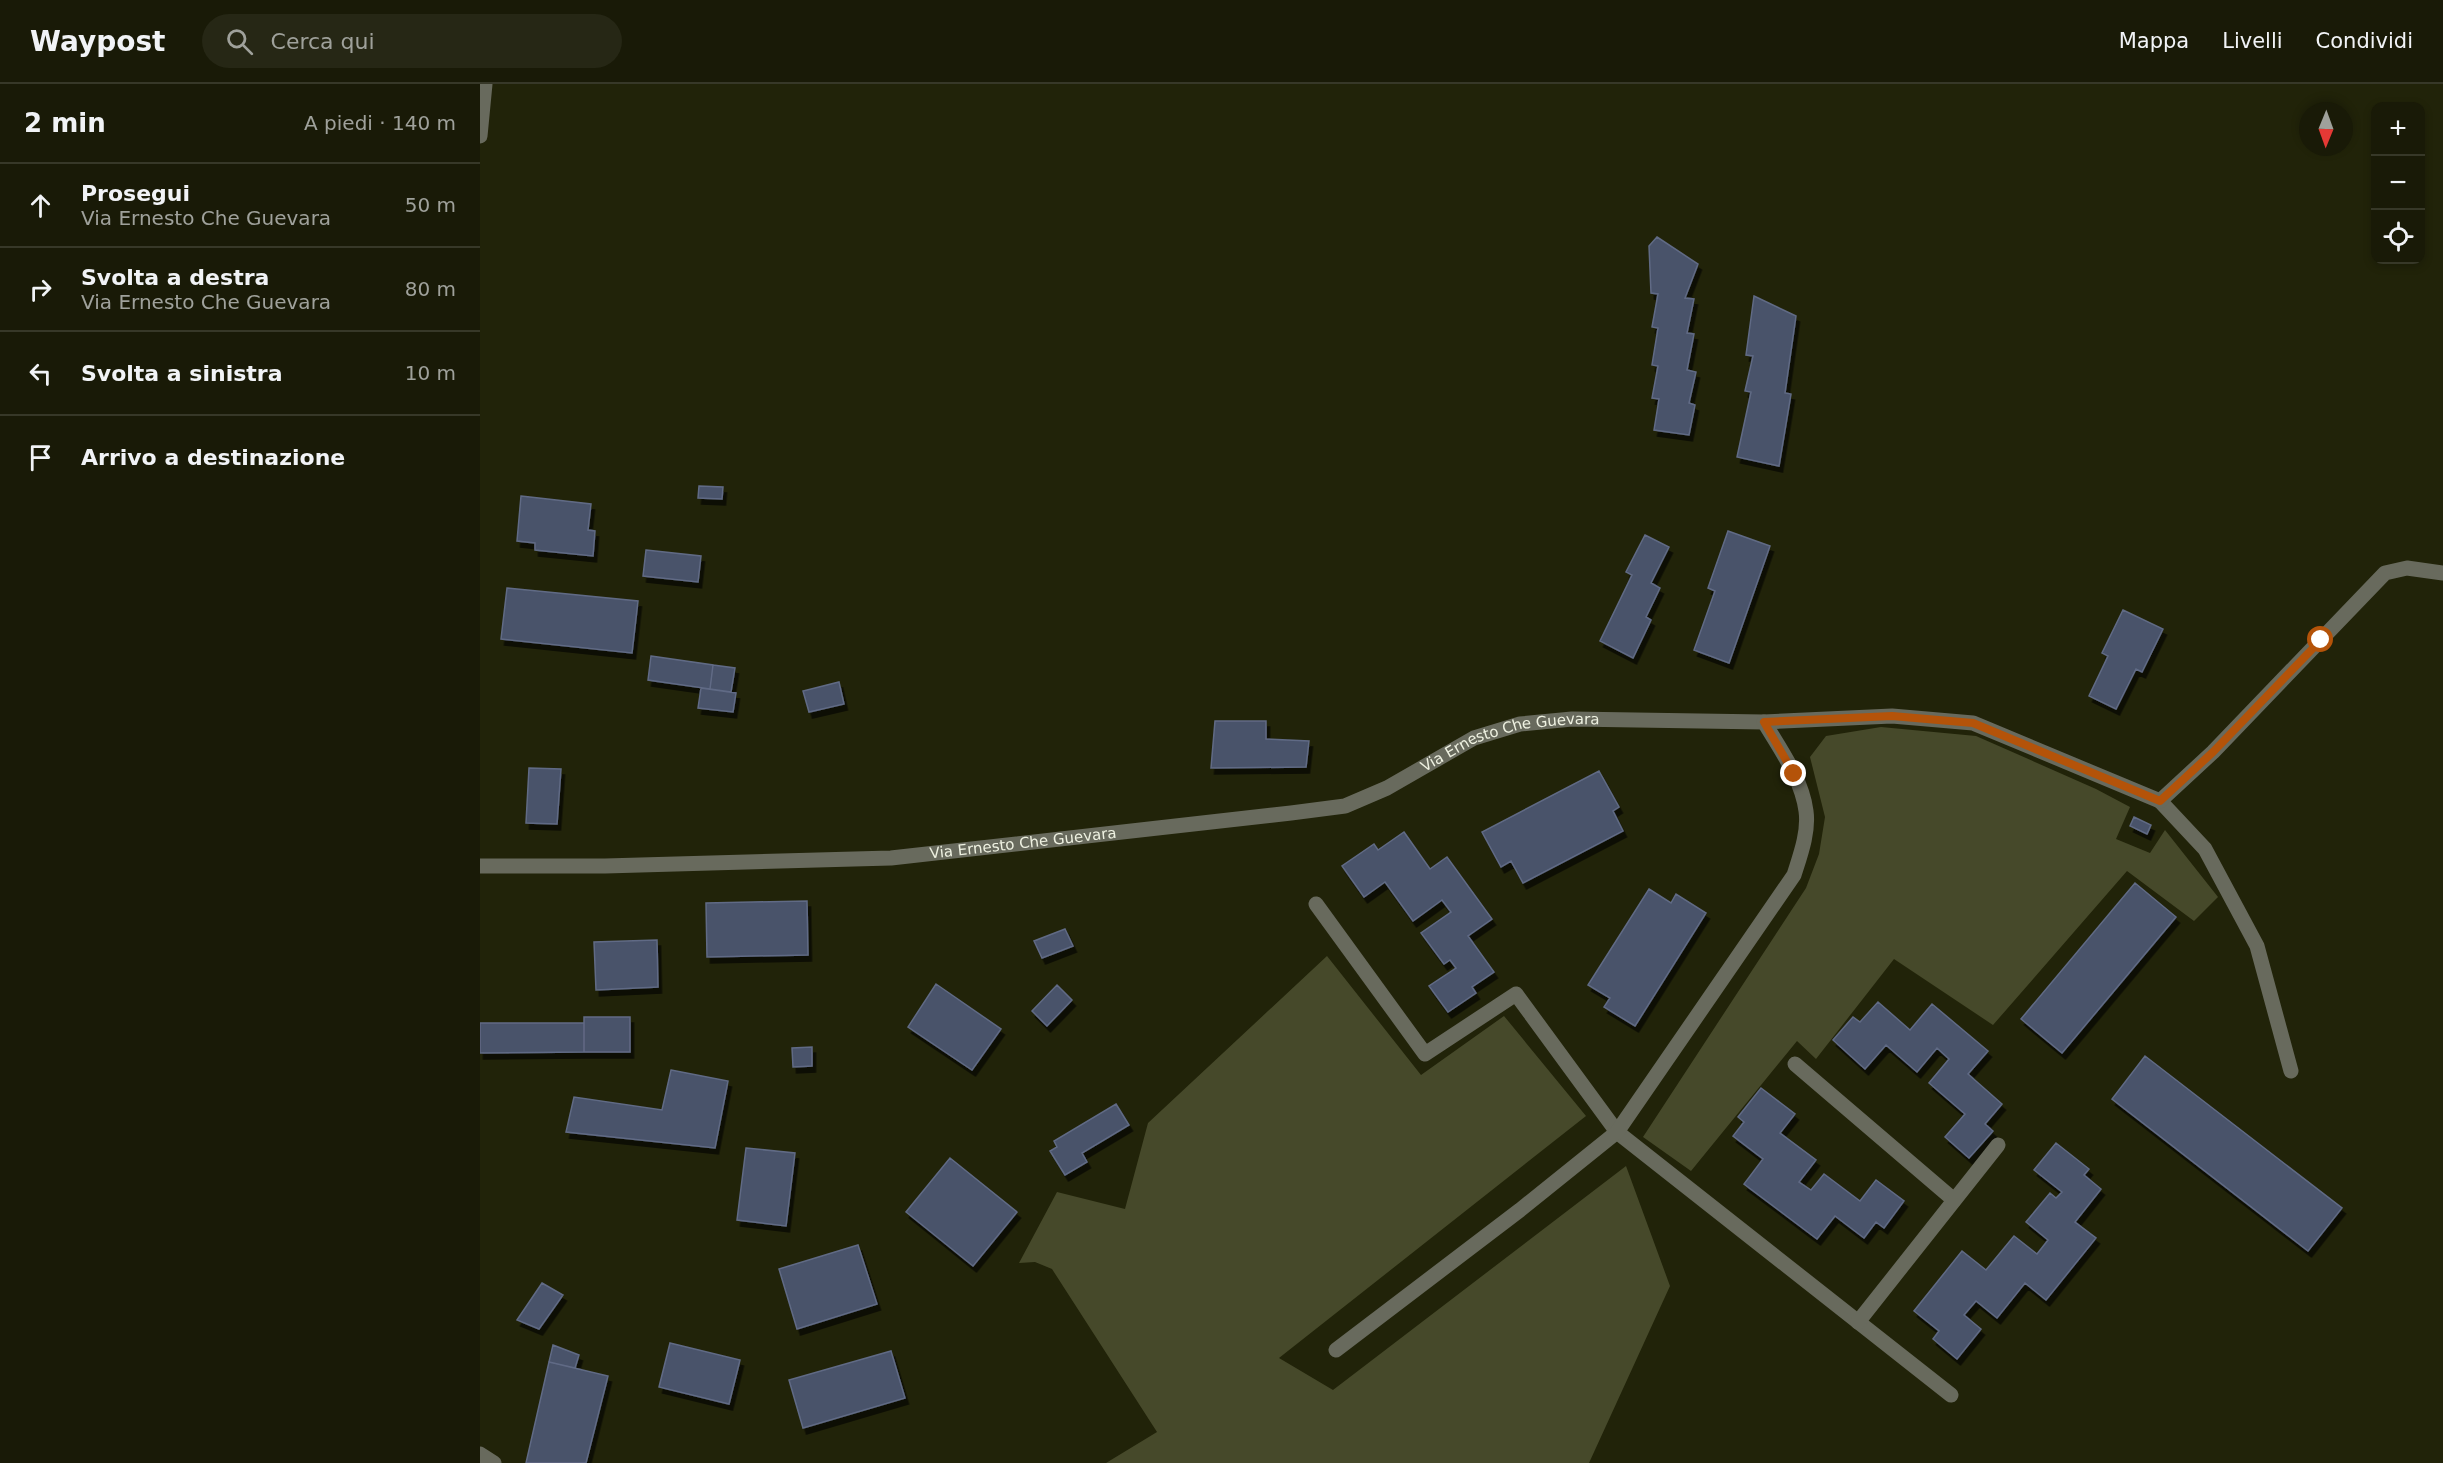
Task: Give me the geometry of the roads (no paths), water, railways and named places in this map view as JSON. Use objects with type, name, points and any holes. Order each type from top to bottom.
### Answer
[{"type":"street","points":[[480,136],[485,84]]},
{"type":"street","points":[[2290,1071],[2257,946],[2205,849],[2160,801],[2213,752],[2385,573],[2407,568],[2443,573]]},
{"type":"street","name":"Via Ernesto Che Guevara","points":[[480,866],[605,866],[891,858],[1345,806],[1387,788],[1474,738],[1520,724],[1572,719],[1764,722],[1892,716],[1973,723],[2160,801]]},
{"type":"street","points":[[1336,1350],[1520,1210],[1617,1132],[1794,876],[1803,845],[1806,811],[1794,774],[1764,722]]},
{"type":"street","points":[[1316,904],[1425,1054],[1516,994],[1617,1132],[1951,1395]]},
{"type":"street","points":[[1795,1064],[1954,1200]]},
{"type":"street","points":[[1858,1322],[1998,1145]]},
{"type":"street","points":[[480,1454],[494,1463]]}]
